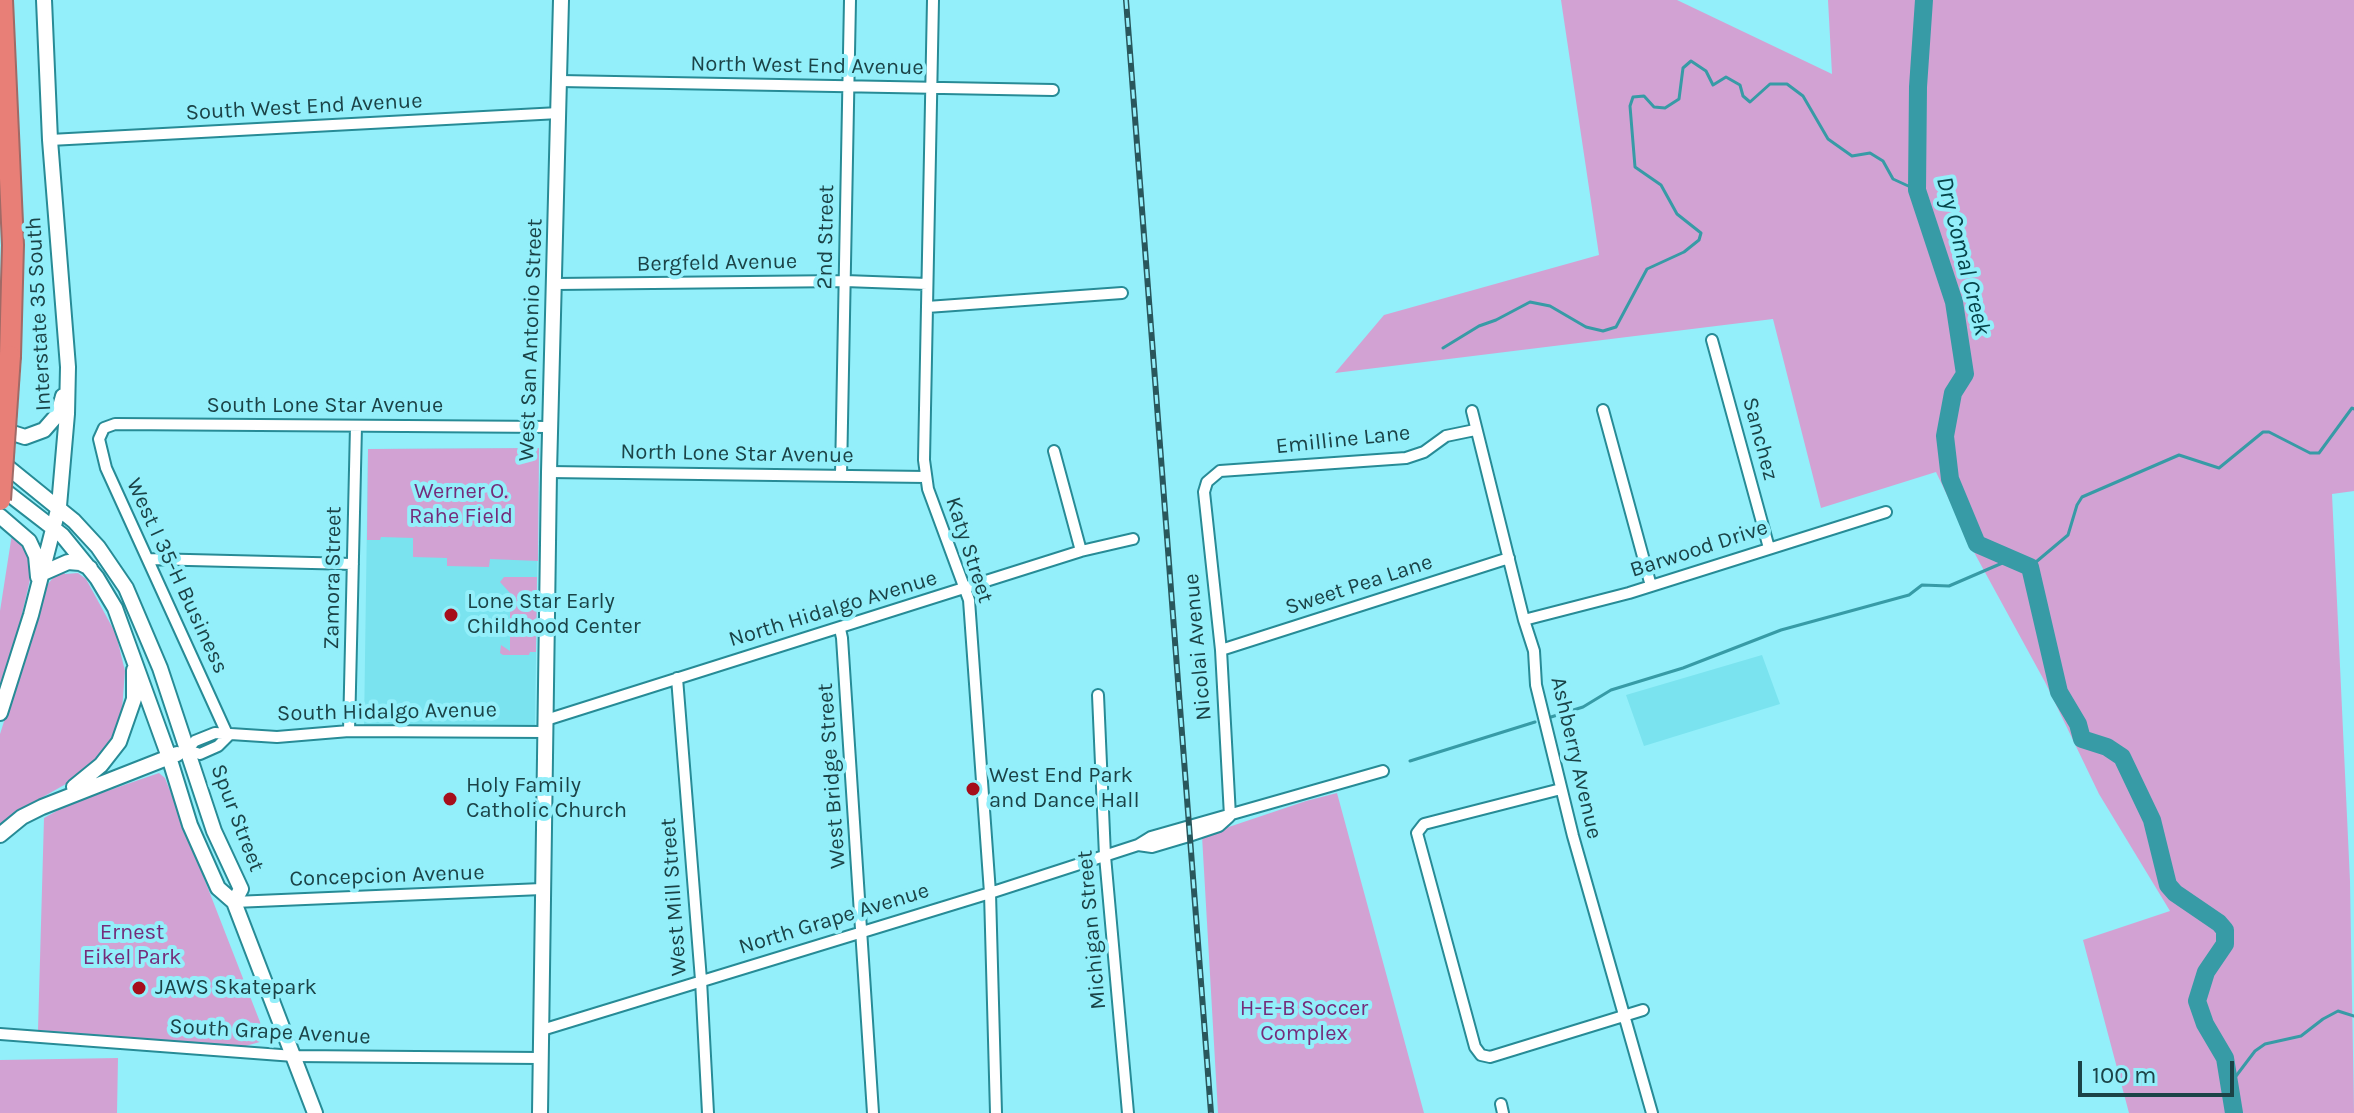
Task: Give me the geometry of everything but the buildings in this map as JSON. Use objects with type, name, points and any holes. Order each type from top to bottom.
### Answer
[{"type":"highway","points":[[0,500],[10,356],[13,245],[2,0]]},
{"type":"main road","name":"Interstate 35 South","points":[[0,713],[54,529],[67,425],[68,367],[50,140],[44,0]]},
{"type":"main road","name":"West San Antonio Street","points":[[540,1113],[549,472],[561,0]]},
{"type":"main road","points":[[0,429],[25,437],[51,424],[62,400],[68,367]]},
{"type":"main road","name":"Spur Street","points":[[0,461],[59,506],[98,547],[126,588],[146,630],[214,831],[241,889],[234,902]]},
{"type":"main road","points":[[0,487],[54,529],[90,568],[115,608],[128,638],[135,685],[124,730],[101,765],[58,800],[22,817],[0,835]]},
{"type":"main road","points":[[0,516],[25,535],[33,548],[38,565],[38,590]]},
{"type":"main road","points":[[43,573],[68,562],[90,568]]},
{"type":"main road","name":"Spur Street","points":[[128,638],[190,825],[218,888],[234,902],[315,1113]]},
{"type":"main road","name":"South Hidalgo Avenue","points":[[58,800],[187,750]]},
{"type":"street","name":"2nd Street","points":[[841,475],[850,0]]},
{"type":"street","name":"Katy Street","points":[[933,0],[926,477],[969,600],[990,893],[996,1113]]},
{"type":"street","name":"North West End Avenue","points":[[560,81],[1053,90]]},
{"type":"street","name":"South West End Avenue","points":[[50,140],[559,113]]},
{"type":"street","name":"Bergfeld Avenue","points":[[556,284],[845,281],[927,284]]},
{"type":"street","points":[[927,307],[1122,293]]},
{"type":"street","name":"Sanchez","points":[[1712,340],[1769,548]]},
{"type":"street","points":[[1603,410],[1651,586]]},
{"type":"street","name":"Ashberry Avenue","points":[[1472,411],[1534,651],[1536,685],[1561,789],[1652,1113]]},
{"type":"street","name":"South Lone Star Avenue","points":[[102,430],[115,424],[550,427]]},
{"type":"street","name":"Zamora Street","points":[[349,731],[356,426]]},
{"type":"street","name":"West I 35-H Business","points":[[102,430],[99,439],[102,459],[228,736]]},
{"type":"street","name":"Emilline Lane","points":[[1211,477],[1220,471],[1406,458],[1424,452],[1446,436],[1475,430]]},
{"type":"street","points":[[1054,451],[1081,551]]},
{"type":"street","name":"North Lone Star Avenue","points":[[549,472],[926,477]]},
{"type":"street","name":"Nicolai Avenue","points":[[1211,477],[1204,492],[1221,650],[1230,816]]},
{"type":"street","name":"Barwood Drive","points":[[1524,620],[1651,586],[1886,512]]},
{"type":"street","name":"North Hidalgo Avenue","points":[[546,726],[677,678],[1081,551],[1133,539]]},
{"type":"street","name":"Sweet Pea Lane","points":[[1221,650],[1509,558]]},
{"type":"street","points":[[148,559],[353,564]]},
{"type":"street","name":"West Bridge Street","points":[[840,629],[873,1113]]},
{"type":"street","name":"West Mill Street","points":[[677,678],[701,980],[708,1113]]},
{"type":"street","name":"Michigan Street","points":[[1098,695],[1105,856],[1128,1113]]},
{"type":"street","name":"South Hidalgo Avenue","points":[[187,750],[195,741],[215,733],[277,737],[349,731],[546,726]]},
{"type":"street","name":"North Grape Avenue","points":[[542,1030],[990,893],[1138,845],[1151,837],[1383,771]]},
{"type":"street","points":[[1561,789],[1424,824],[1417,833],[1475,1047],[1481,1055],[1490,1057],[1643,1010]]},
{"type":"street","name":"Concepcion Avenue","points":[[234,902],[542,889]]},
{"type":"street","name":"South Grape Avenue","points":[[0,1034],[294,1056],[539,1058]]},
{"type":"shaded area","name":"Lone Star Early Childhood Center","points":[[539,448],[535,729],[364,728],[368,449]]},
{"type":"shaded area","points":[[1762,655],[1780,704],[1644,746],[1626,695]]},
{"type":"green space","points":[[1561,0],[1677,0],[1832,74],[1828,0],[2354,0],[2354,491],[2332,494],[2350,881],[2354,1113],[2129,1113],[2083,940],[2170,911],[2099,794],[2045,682],[1975,554],[1936,472],[1821,508],[1773,319],[1335,373],[1384,315],[1599,255]]},
{"type":"green space","name":"Werner O. Rahe Field","points":[[539,448],[538,561],[490,559],[489,567],[447,566],[447,558],[413,557],[413,538],[367,540],[368,449]]},
{"type":"green space","points":[[12,534],[27,548],[32,571],[11,662],[0,694],[0,611]]},
{"type":"green space","points":[[63,569],[65,574],[78,573],[86,579],[116,634],[125,671],[122,710],[125,711],[108,747],[80,776],[27,806],[0,826],[0,734],[48,584]]},
{"type":"green space","points":[[504,577],[537,577],[536,652],[529,655],[500,653],[501,645],[510,651],[510,593],[500,582]]},
{"type":"green space","name":"Ernest Eikel Park","points":[[159,773],[165,778],[267,1040],[242,1047],[38,1030],[44,818],[69,804]]},
{"type":"green space","name":"H-E-B Soccer Complex","points":[[1337,793],[1424,1113],[1218,1113],[1202,836]]},
{"type":"green space","points":[[118,1058],[117,1113],[0,1113],[0,1060]]},
{"type":"waterway","name":"Dry Comal Creek","points":[[1924,0],[1918,87],[1917,190],[1954,302],[1965,374],[1953,393],[1945,436],[1950,479],[1977,544],[2030,567],[2059,692],[2078,724],[2082,739],[2107,747],[2122,757],[2152,820],[2168,885],[2225,930],[2225,944],[2206,972],[2197,1001],[2205,1024],[2225,1058],[2234,1113]]},
{"type":"waterway","points":[[1443,348],[1479,326],[1530,302],[1550,306],[1586,327],[1603,331],[1616,327],[1647,269],[1684,252],[1699,240],[1701,233],[1677,214],[1661,185],[1635,167],[1630,106],[1633,97],[1644,96],[1654,107],[1665,108],[1679,99],[1683,68],[1691,61],[1706,71],[1713,85],[1726,77],[1740,85],[1743,96],[1750,102],[1770,84],[1787,84],[1803,96],[1828,139],[1852,156],[1870,153],[1883,161],[1893,179],[1917,190]]},
{"type":"waterway","points":[[2030,567],[2068,535],[2082,497],[2179,455],[2219,468],[2263,432],[2269,432],[2310,453],[2319,453],[2354,409]]},
{"type":"waterway","points":[[1551,717],[1583,707],[1611,690],[1683,668],[1781,630],[1909,595],[1922,585],[1949,586],[2014,558]]},
{"type":"waterway","points":[[1410,761],[1535,722]]},
{"type":"waterway","points":[[2230,1084],[2255,1051],[2265,1044],[2301,1036],[2338,1011],[2354,1016]]},
{"type":"railway","points":[[1126,0],[1211,1113]]},
{"type":"place","name":"Lone Star Early Childhood Center","points":[[451,615]]},
{"type":"place","name":"West End Park and Dance Hall","points":[[973,789]]},
{"type":"place","name":"Holy Family Catholic Church","points":[[450,799]]},
{"type":"place","name":"JAWS Skatepark","points":[[139,988]]}]
